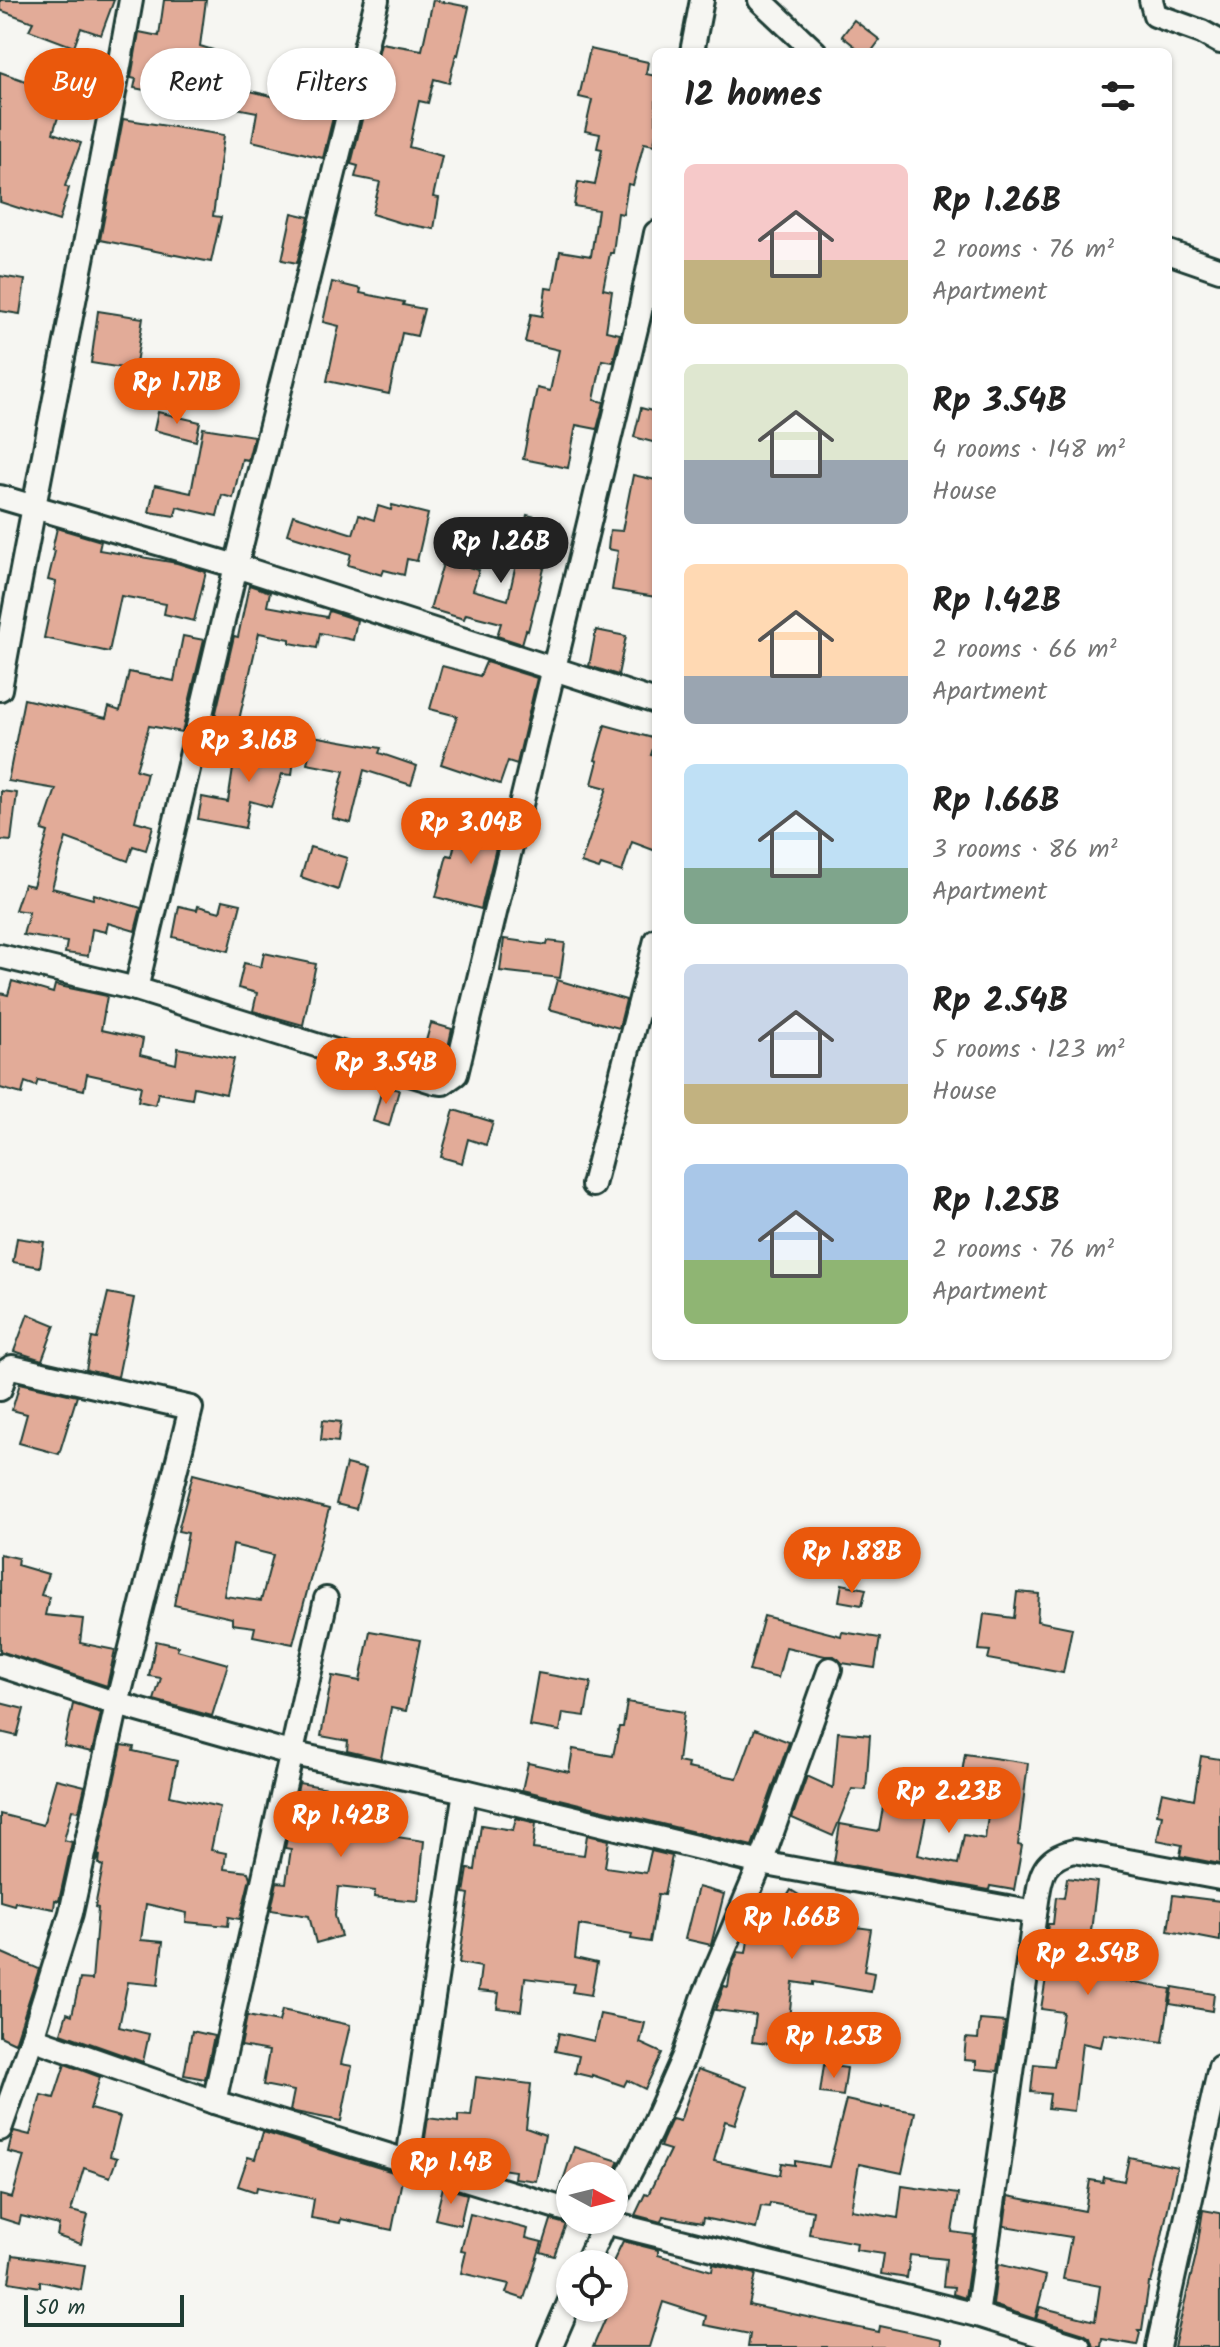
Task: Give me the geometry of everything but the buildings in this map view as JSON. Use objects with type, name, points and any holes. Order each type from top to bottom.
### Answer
[{"type":"street","points":[[0,689],[131,0]]},
{"type":"street","points":[[136,989],[236,566],[377,0]]},
{"type":"street","points":[[693,48],[702,0]]},
{"type":"street","points":[[760,0],[811,48]]},
{"type":"street","points":[[1151,0],[1155,15],[1220,42]]},
{"type":"street","points":[[0,956],[136,989],[435,1082],[450,1080],[459,1065],[652,253]]},
{"type":"street","points":[[1172,253],[1220,270]]},
{"type":"street","points":[[0,497],[236,566],[652,701]]},
{"type":"street","points":[[593,1185],[652,956]]},
{"type":"street","points":[[0,1389],[6,1371],[12,1367],[191,1408],[117,1704],[71,1913],[32,2038],[8,2073],[0,2129]]},
{"type":"street","points":[[214,2102],[326,1599]]},
{"type":"street","points":[[0,1665],[117,1704],[290,1753],[465,1791],[761,1863],[1035,1913]]},
{"type":"street","points":[[628,2174],[684,2056],[703,1999],[761,1863],[830,1669]]},
{"type":"street","points":[[408,2159],[465,1791]]},
{"type":"street","points":[[977,2315],[1044,1869],[1056,1856],[1074,1851],[1220,1878]]},
{"type":"street","points":[[32,2038],[214,2102],[556,2207]]},
{"type":"street","points":[[1158,2347],[1220,2067]]},
{"type":"street","points":[[628,2222],[977,2315],[1079,2347]]},
{"type":"street","points":[[550,2347],[561,2322]]}]
